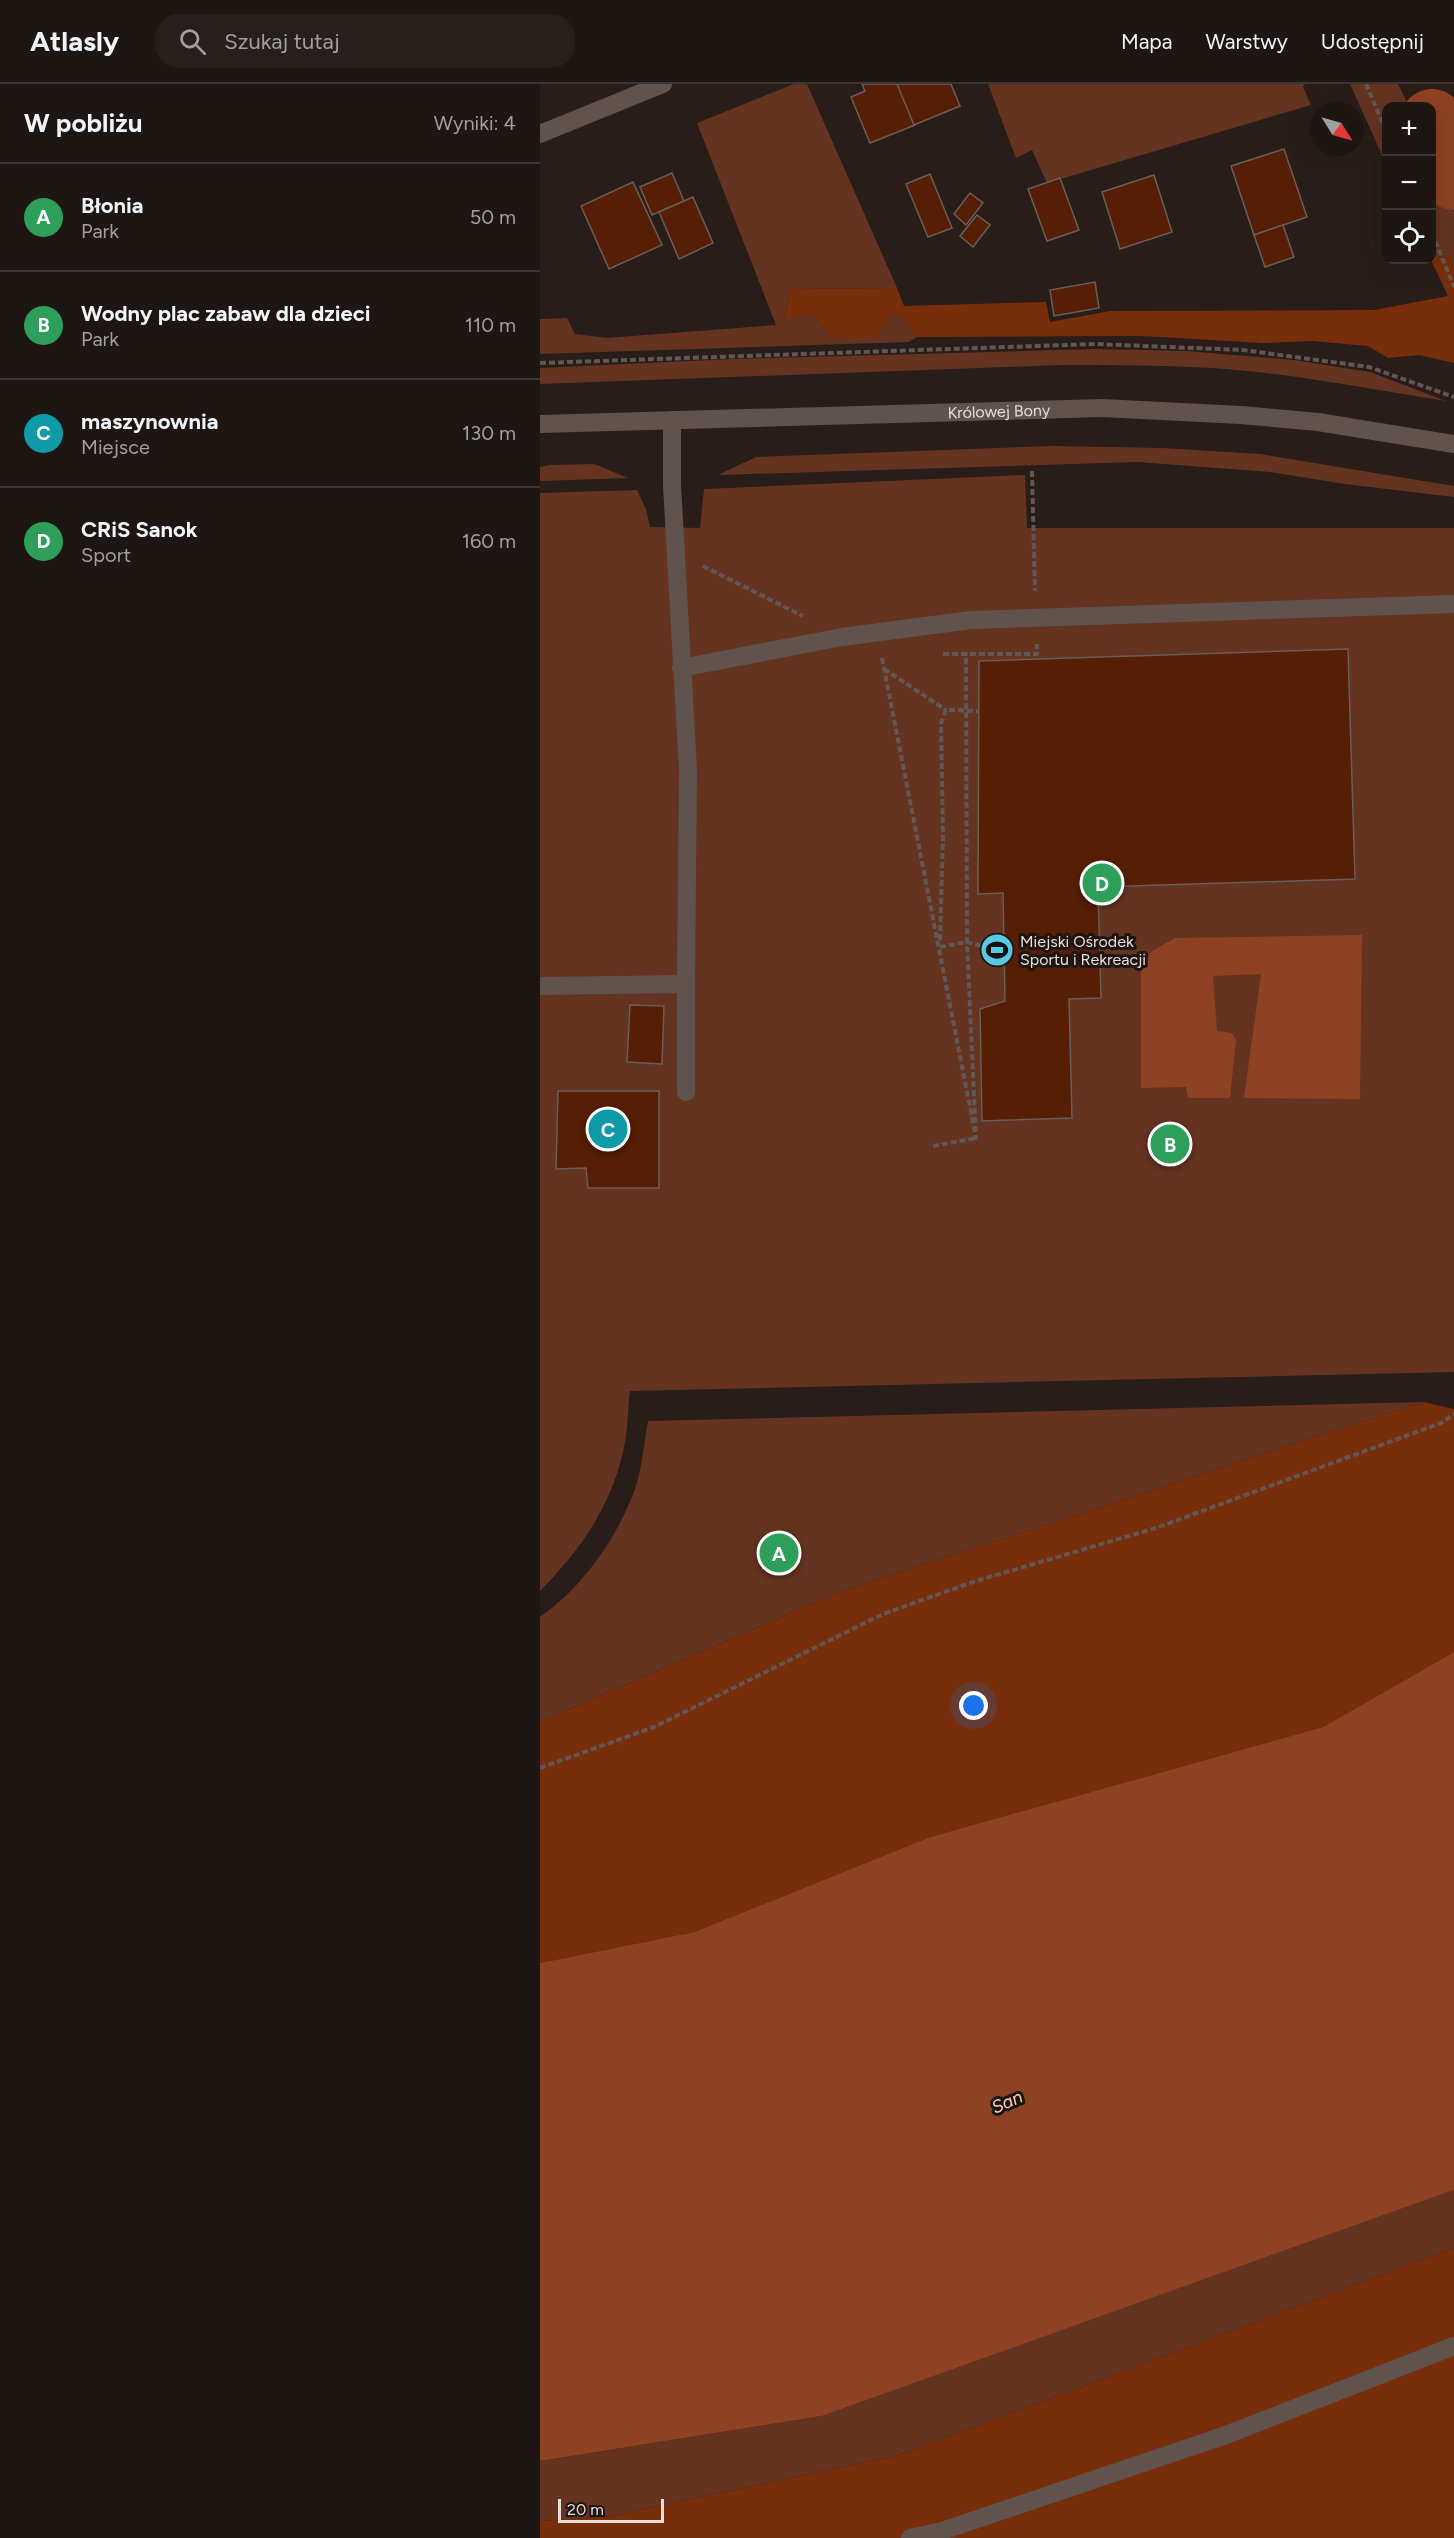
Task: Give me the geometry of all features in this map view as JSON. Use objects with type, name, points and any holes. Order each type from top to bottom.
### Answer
[{"type":"main road","points":[[540,134],[663,84]]},
{"type":"main road","name":"Królowej Bony","points":[[540,424],[1102,408],[1241,415],[1318,422],[1454,444]]},
{"type":"main road","points":[[672,420],[672,485],[688,770],[686,1092]]},
{"type":"main road","points":[[681,668],[842,637],[971,620],[1454,604]]},
{"type":"main road","points":[[540,986],[686,984]]},
{"type":"main road","points":[[910,2538],[942,2531],[1226,2435],[1454,2346]]},
{"type":"path","points":[[1366,84],[1382,122]]},
{"type":"path","points":[[1436,246],[1454,287]]},
{"type":"path","points":[[540,363],[1095,344],[1243,350],[1369,367],[1454,397]]},
{"type":"path","points":[[676,562],[707,566],[882,658],[976,1138]]},
{"type":"path","points":[[966,653],[967,942],[976,1138]]},
{"type":"path","points":[[884,668],[946,710],[979,711]]},
{"type":"path","points":[[940,948],[943,836],[941,723],[946,710]]},
{"type":"path","points":[[940,948],[967,942],[1004,952]]},
{"type":"path","points":[[933,1146],[976,1138]]},
{"type":"path","points":[[540,1768],[654,1727],[883,1614],[976,1581],[1156,1528],[1441,1423],[1454,1413]]},
{"type":"shaded area","points":[[794,84],[807,84],[897,288],[790,289],[784,318],[813,314],[829,334],[877,337],[889,315],[902,316],[917,337],[909,342],[540,354],[540,319],[567,318],[575,334],[607,338],[776,325],[697,123]]},
{"type":"shaded area","points":[[988,84],[1305,84],[1303,87],[1310,103],[1310,105],[1047,183],[1032,150],[1016,158]]},
{"type":"shaded area","points":[[1350,84],[1398,84],[1407,102],[1382,102],[1382,155],[1364,115],[1364,102],[1358,102]]},
{"type":"shaded area","points":[[1436,167],[1454,212],[1454,271],[1449,258],[1436,256]]},
{"type":"shaded area","points":[[1436,256],[1449,258],[1454,271],[1454,363],[1419,355],[1388,358],[1368,346],[1313,341],[1263,343],[1142,336],[917,337],[902,317],[890,315],[877,337],[844,339],[829,334],[813,314],[784,319],[790,289],[897,288],[904,306],[1046,302],[1050,322],[1110,311],[1374,310],[1448,296],[1433,264],[1436,264]]},
{"type":"shaded area","points":[[1095,349],[1187,351],[1294,360],[1370,372],[1446,401],[1270,374],[1211,368],[1136,365],[1061,365],[540,384],[540,368],[733,359]]},
{"type":"shaded area","points":[[1050,446],[1162,448],[1260,454],[1454,486],[1454,497],[1270,472],[1138,462],[718,475],[756,457]]},
{"type":"shaded area","points":[[594,464],[628,478],[540,481],[540,467]]},
{"type":"shaded area","name":"Miejski Ośrodek Sportu i Rekreacji","points":[[1025,475],[1027,528],[1454,528],[1454,1372],[630,1391],[626,1437],[621,1460],[606,1502],[584,1539],[540,1591],[540,493],[637,490],[646,509],[650,527],[700,528],[704,489]]},
{"type":"shaded area","points":[[1423,1402],[837,1593],[540,1722],[540,1617],[556,1605],[584,1576],[619,1525],[635,1489],[648,1421]]},
{"type":"shaded area","points":[[1423,1402],[1454,1409],[1454,1652],[1323,1727],[930,1837],[694,1932],[540,1963],[540,1722],[837,1593]]},
{"type":"shaded area","points":[[1454,2190],[1454,2248],[899,2455],[611,2516],[540,2521],[540,2461],[822,2416]]},
{"type":"shaded area","points":[[1454,2248],[1454,2538],[540,2538],[540,2521],[611,2516],[899,2455]]},
{"type":"water","points":[[1362,935],[1360,1099],[1244,1098],[1261,974],[1213,976],[1217,1031],[1232,1033],[1236,1040],[1230,1098],[1188,1098],[1186,1087],[1141,1088],[1141,968],[1152,951],[1175,938]]},
{"type":"water","name":"San","points":[[1454,1652],[1454,2190],[822,2416],[540,2461],[540,1963],[694,1932],[930,1837],[1323,1727]]},
{"type":"building","points":[[862,84],[897,84],[915,125],[870,143],[851,97],[865,91]]},
{"type":"building","points":[[897,84],[951,84],[960,106],[914,125]]},
{"type":"building","points":[[1284,149],[1307,217],[1254,235],[1231,166]]},
{"type":"building","points":[[672,173],[684,201],[652,215],[640,187]]},
{"type":"building","points":[[930,174],[952,228],[928,237],[906,184]]},
{"type":"building","points":[[1154,175],[1172,232],[1120,249],[1102,192]]},
{"type":"building","points":[[1060,178],[1079,230],[1047,241],[1028,189]]},
{"type":"building","points":[[633,182],[662,245],[609,269],[581,206]]},
{"type":"building","points":[[970,193],[983,203],[966,225],[954,214]]},
{"type":"building","points":[[693,197],[713,243],[679,259],[659,212]]},
{"type":"building","points":[[977,215],[990,225],[973,247],[960,236]]},
{"type":"building","points":[[1283,225],[1294,257],[1265,267],[1254,235]]},
{"type":"building","points":[[1095,282],[1099,308],[1054,316],[1050,290]]},
{"type":"building","points":[[1348,649],[1355,879],[1098,887],[1101,998],[1069,999],[1072,1118],[982,1121],[980,1009],[1005,1001],[1003,893],[978,894],[979,661]]},
{"type":"building","points":[[630,1005],[664,1006],[662,1064],[627,1062]]},
{"type":"building","points":[[558,1091],[659,1091],[659,1188],[588,1188],[586,1168],[556,1169]]},
{"type":"waterway","points":[[1436,131],[1454,178]]},
{"type":"place","name":"CRiS Sanok","points":[[1102,883]]},
{"type":"place","name":"Miejski Ośrodek Sportu i Rekreacji","points":[[997,950]]},
{"type":"place","name":"maszynownia","points":[[608,1129]]},
{"type":"place","name":"Wodny plac zabaw dla dzieci","points":[[1170,1144]]},
{"type":"place","name":"Błonia","points":[[779,1553]]}]
